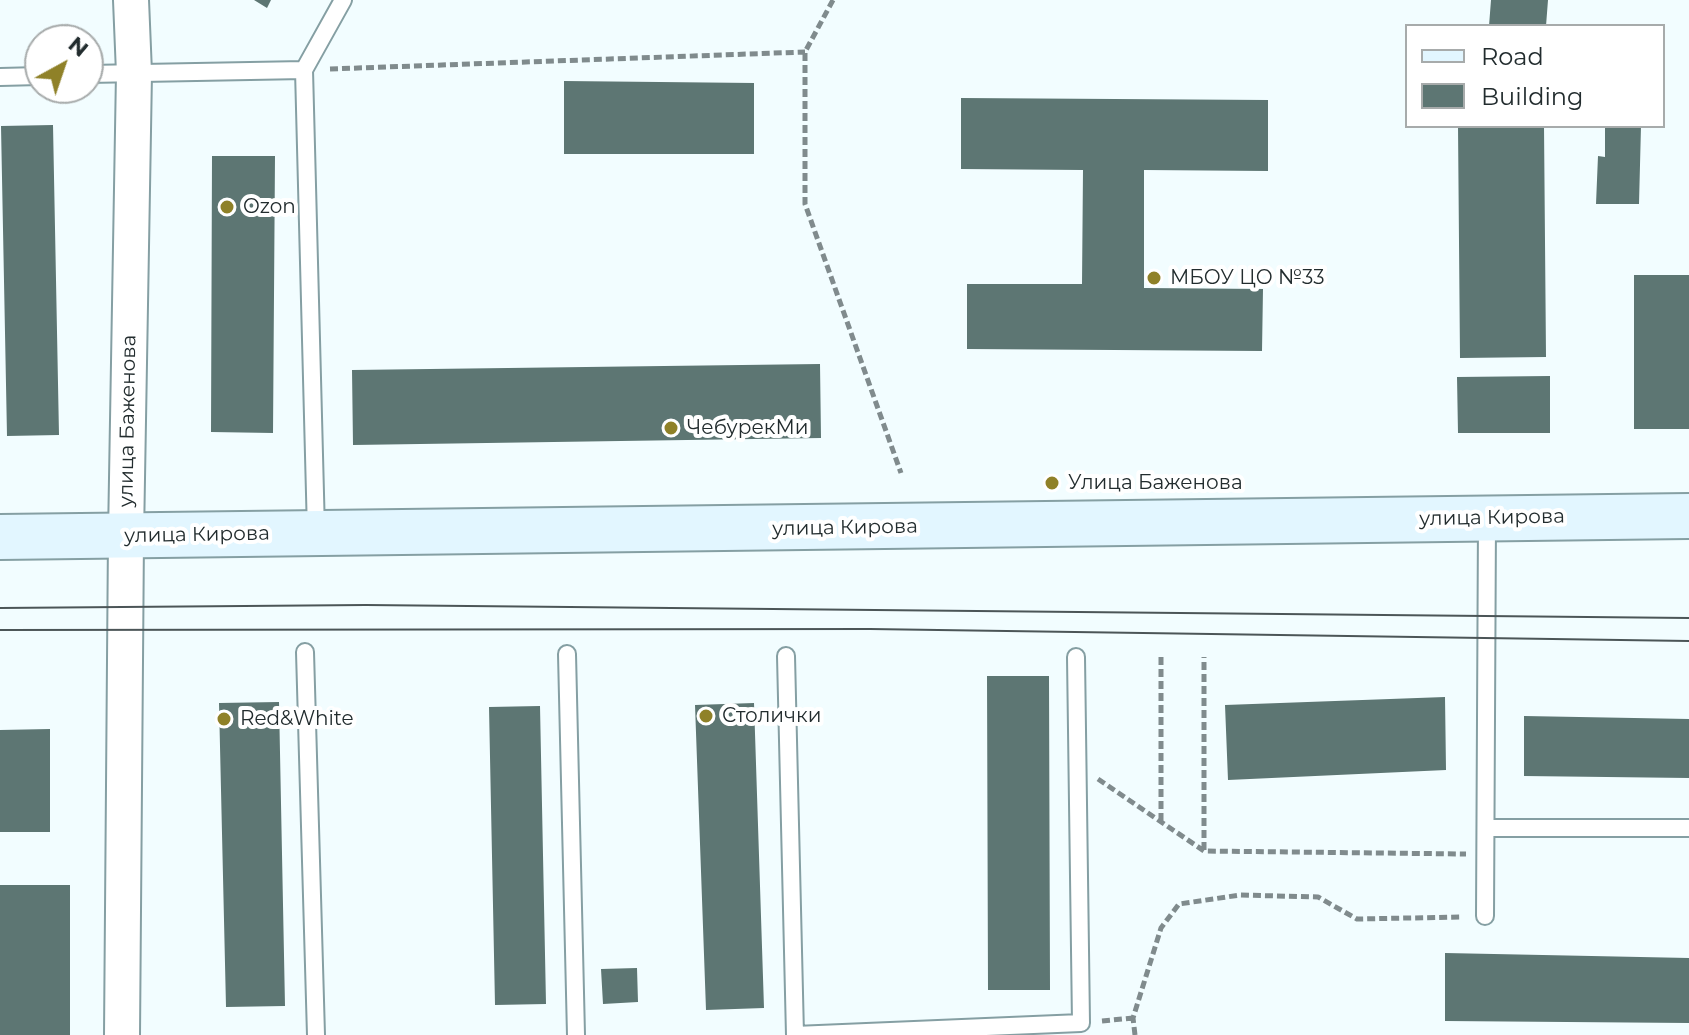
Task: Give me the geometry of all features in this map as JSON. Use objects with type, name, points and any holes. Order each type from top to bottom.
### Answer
[{"type":"street","name":"улица Баженова","points":[[122,1035],[134,73],[131,0]]},
{"type":"street","name":"улица Кирова","points":[[0,537],[1689,516]]},
{"type":"lane","points":[[316,533],[304,70],[343,0]]},
{"type":"lane","points":[[104,74],[304,70]]},
{"type":"lane","points":[[0,77],[24,76]]},
{"type":"lane","points":[[1485,916],[1487,518]]},
{"type":"lane","points":[[305,652],[316,1035]]},
{"type":"lane","points":[[567,654],[576,1035]]},
{"type":"lane","points":[[786,656],[795,1035],[1081,1023],[1076,657]]},
{"type":"lane","points":[[1487,828],[1689,828]]},
{"type":"path","points":[[833,0],[805,52],[805,204],[901,473]]},
{"type":"path","points":[[304,70],[805,52]]},
{"type":"path","points":[[1161,657],[1161,822]]},
{"type":"path","points":[[1204,657],[1204,851]]},
{"type":"path","points":[[1077,765],[1204,851],[1487,854]]},
{"type":"path","points":[[1135,1035],[1133,1018],[1161,928],[1179,904],[1240,895],[1318,897],[1357,919],[1485,916]]},
{"type":"path","points":[[1081,1023],[1133,1018]]},
{"type":"building","points":[[254,0],[271,0],[267,8]]},
{"type":"building","points":[[1491,0],[1548,0],[1546,24],[1489,24]]},
{"type":"building","points":[[564,81],[754,83],[754,154],[564,154]]},
{"type":"building","points":[[961,98],[1268,100],[1268,171],[1144,170],[1144,288],[1263,289],[1262,351],[967,349],[967,284],[1082,284],[1083,170],[961,169]]},
{"type":"building","points":[[53,125],[59,435],[7,436],[1,126]]},
{"type":"building","points":[[1458,128],[1544,128],[1546,357],[1460,358]]},
{"type":"building","points":[[1605,128],[1641,128],[1639,204],[1596,204],[1598,156],[1605,157]]},
{"type":"building","points":[[212,156],[275,156],[273,433],[211,432]]},
{"type":"building","points":[[1634,275],[1689,275],[1689,429],[1634,429]]},
{"type":"building","points":[[820,364],[821,438],[353,445],[352,370]]},
{"type":"building","points":[[1550,376],[1550,433],[1458,433],[1457,377]]},
{"type":"building","points":[[987,676],[1049,676],[1050,990],[988,990]]},
{"type":"building","points":[[1445,697],[1446,770],[1228,780],[1225,705]]},
{"type":"building","points":[[279,702],[285,1006],[226,1007],[219,703]]},
{"type":"building","points":[[754,703],[764,1008],[706,1010],[695,705]]},
{"type":"building","points":[[540,706],[546,1004],[495,1005],[489,707]]},
{"type":"building","points":[[1524,716],[1689,719],[1689,778],[1524,776]]},
{"type":"building","points":[[50,729],[50,832],[0,832],[0,730]]},
{"type":"building","points":[[0,885],[70,885],[70,1035],[0,1035]]},
{"type":"building","points":[[1445,953],[1689,958],[1689,1023],[1445,1021]]},
{"type":"building","points":[[637,968],[638,1002],[603,1004],[601,969]]},
{"type":"tram line","points":[[0,608],[366,605],[1689,618]]},
{"type":"tram line","points":[[0,630],[870,629],[1689,641]]},
{"type":"place","name":"Ozon","points":[[227,207]]},
{"type":"place","name":"МБОУ ЦО №33","points":[[1154,278]]},
{"type":"place","name":"ЧебурекМи","points":[[671,428]]},
{"type":"place","name":"Улица Баженова","points":[[1052,483]]},
{"type":"place","name":"Столички","points":[[706,716]]},
{"type":"place","name":"Red&White","points":[[224,719]]}]
